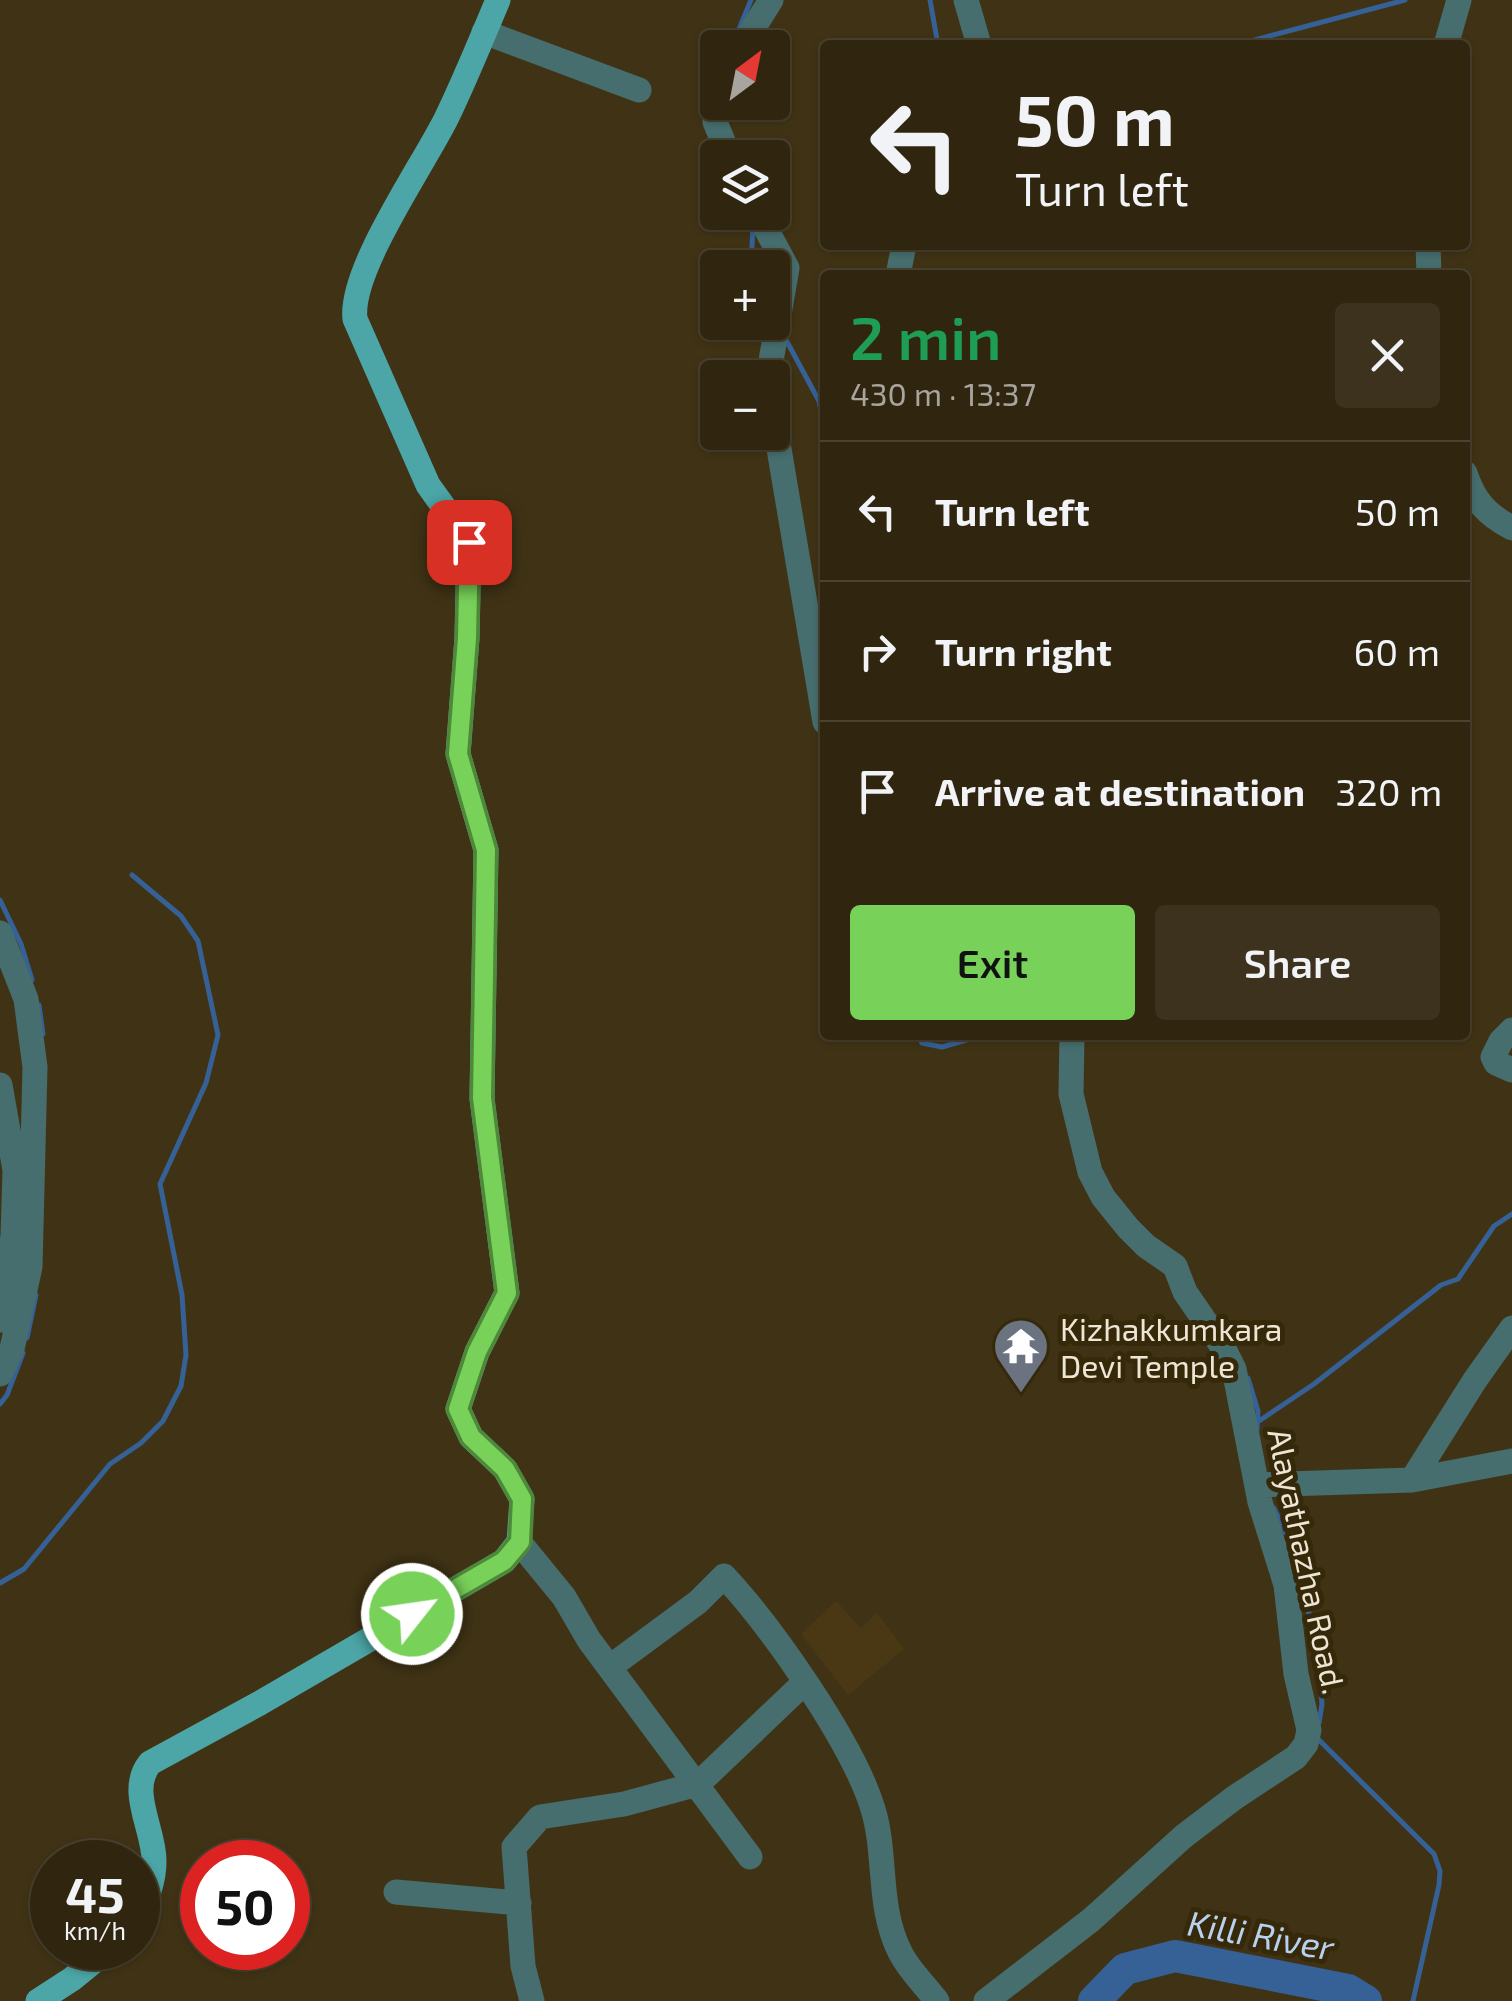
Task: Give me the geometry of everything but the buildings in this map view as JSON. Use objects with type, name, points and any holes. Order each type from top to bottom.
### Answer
[{"type":"main road","points":[[150,1840],[140,1791],[142,1772],[150,1763],[260,1704],[504,1561],[520,1542],[522,1499],[505,1469],[471,1437],[458,1409],[477,1352],[507,1293],[482,1098],[486,850],[458,754],[469,542],[428,485],[355,319],[353,303],[359,282],[446,119],[498,0]]},
{"type":"main road","points":[[38,2001],[83,1970]]},
{"type":"street","points":[[752,30],[771,0]]},
{"type":"street","points":[[966,0],[978,40]]},
{"type":"street","points":[[1447,40],[1459,0]]},
{"type":"street","points":[[484,32],[639,90]]},
{"type":"street","points":[[766,230],[786,268],[771,360]]},
{"type":"street","points":[[779,450],[820,692]]},
{"type":"street","points":[[1470,489],[1485,512],[1512,528]]},
{"type":"street","points":[[0,933],[26,999],[34,1067],[30,1267],[12,1349],[0,1374]]},
{"type":"street","points":[[1512,1030],[1500,1041],[1493,1057],[1496,1063],[1512,1070]]},
{"type":"street","name":"Alayathazha Road.","points":[[986,2001],[1091,1920],[1184,1836],[1296,1758],[1310,1730],[1296,1674],[1286,1586],[1257,1485],[1234,1369],[1192,1304],[1175,1266],[1128,1228],[1103,1197],[1090,1172],[1071,1094],[1072,1040]]},
{"type":"street","points":[[0,1085],[16,1170],[13,1236],[0,1326]]},
{"type":"street","points":[[1412,1480],[1512,1328]]},
{"type":"street","points":[[1257,1485],[1412,1480],[1512,1461]]},
{"type":"street","points":[[520,1542],[750,1856]]},
{"type":"street","points":[[610,1667],[698,1602],[724,1576],[759,1616],[804,1683],[872,1804],[880,1834],[890,1924],[900,1954],[937,2001]]},
{"type":"street","points":[[532,2001],[523,1966],[514,1846],[540,1817],[624,1804],[698,1784],[804,1683]]},
{"type":"street","points":[[396,1892],[519,1903]]},
{"type":"shaded area","points":[[836,1601],[861,1628],[877,1613],[904,1649],[848,1695],[801,1634]]},
{"type":"waterway","points":[[739,29],[751,0]]},
{"type":"waterway","points":[[930,0],[937,40]]},
{"type":"waterway","points":[[1255,40],[1405,0]]},
{"type":"waterway","points":[[752,250],[753,230]]},
{"type":"waterway","points":[[786,340],[820,406]]},
{"type":"waterway","points":[[0,1583],[24,1569],[110,1464],[141,1443],[163,1421],[181,1386],[186,1355],[182,1295],[160,1184],[206,1083],[218,1035],[198,941],[181,916],[132,875]]},
{"type":"waterway","points":[[0,900],[21,944],[32,980]]},
{"type":"waterway","points":[[39,1005],[43,1034]]},
{"type":"waterway","points":[[921,1040],[942,1047],[966,1040]]},
{"type":"waterway","points":[[1259,1421],[1314,1384],[1441,1285],[1458,1279],[1494,1226],[1512,1214]]},
{"type":"waterway","points":[[27,1338],[36,1295]]},
{"type":"waterway","points":[[0,1404],[23,1353]]},
{"type":"waterway","points":[[1248,1378],[1258,1411],[1257,1430]]},
{"type":"waterway","points":[[1274,1508],[1293,1549],[1307,1592],[1306,1608],[1315,1624],[1322,1704],[1319,1723]]},
{"type":"waterway","points":[[1317,1738],[1434,1854],[1440,1871],[1439,1885],[1413,2001]]},
{"type":"waterway","name":"Killi River","points":[[1094,2001],[1125,1969],[1175,1956],[1348,1990],[1366,2001]]},
{"type":"place","name":"Kizhakkumkara Devi Temple","points":[[1021,1395]]},
{"type":"route","points":[[412,1614],[504,1561],[520,1542],[522,1499],[505,1469],[471,1437],[458,1409],[477,1352],[507,1293],[482,1098],[486,850],[458,754],[469,542]]}]
